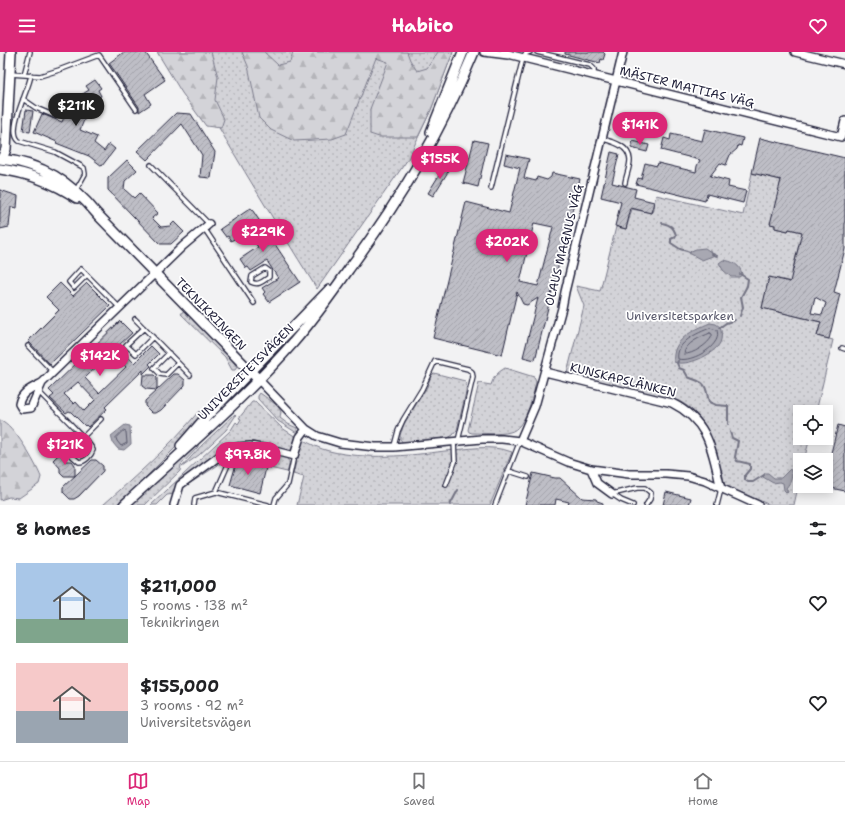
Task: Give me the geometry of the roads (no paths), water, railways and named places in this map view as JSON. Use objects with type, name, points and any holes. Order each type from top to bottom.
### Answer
[{"type":"main road","points":[[0,162],[6,149],[10,52]]},
{"type":"main road","name":"UNIVERSITETSVÄGEN","points":[[410,179],[432,131],[463,52]]},
{"type":"main road","name":"UNIVERSITETSVÄGEN","points":[[124,505],[258,380],[309,324],[350,269],[410,179],[441,124],[474,52]]},
{"type":"main road","points":[[0,146],[9,100]]},
{"type":"main road","name":"TEKNIKRINGEN","points":[[0,162],[63,189],[98,214]]},
{"type":"main road","name":"TEKNIKRINGEN","points":[[0,162],[17,162],[38,168],[57,177],[75,190],[250,372]]},
{"type":"main road","name":"UNIVERSITETSVÄGEN","points":[[149,482],[208,415],[350,269]]},
{"type":"main road","points":[[250,372],[258,380]]},
{"type":"street","name":"MÄSTER MATTIAS VÄG","points":[[484,52],[512,55]]},
{"type":"street","name":"MÄSTER MATTIAS VÄG","points":[[504,52],[594,76],[841,137],[845,121]]},
{"type":"street","name":"OLAUS MAGNUS VÄG","points":[[520,441],[535,406],[562,308],[623,52]]},
{"type":"street","points":[[795,52],[845,64]]},
{"type":"street","points":[[36,389],[206,226]]},
{"type":"street","name":"KUNSKAPSLÄNKEN","points":[[545,372],[672,403],[684,409],[695,418],[704,430],[710,445],[721,489]]},
{"type":"street","points":[[258,380],[306,429],[322,438],[340,443],[394,448],[456,441],[502,439],[520,441],[573,464],[591,469],[629,474],[666,474],[688,476],[705,481],[758,505]]},
{"type":"street","points":[[174,505],[180,485],[225,452],[238,447],[250,446],[294,456],[300,437],[306,429]]},
{"type":"street","points":[[591,469],[597,483],[612,494]]},
{"type":"lane","points":[[24,75],[30,52]]},
{"type":"lane","points":[[491,188],[523,58],[525,54],[530,52]]},
{"type":"lane","points":[[537,52],[590,65],[594,69],[594,76]]},
{"type":"lane","points":[[10,74],[40,76],[99,55],[136,109]]},
{"type":"lane","points":[[31,75],[30,83],[18,113],[15,134],[16,139],[54,152],[84,168],[85,174],[75,190],[63,189]]},
{"type":"lane","points":[[23,99],[36,108],[55,116]]},
{"type":"lane","points":[[603,139],[620,145],[628,154],[630,161],[624,183]]},
{"type":"lane","points":[[151,165],[206,226],[254,303]]},
{"type":"lane","points":[[243,287],[251,282],[252,276],[264,268],[269,271],[269,277],[259,284],[251,282]]},
{"type":"lane","points":[[87,275],[74,288],[68,282],[81,269],[87,275],[120,308]]},
{"type":"lane","points":[[135,318],[190,375]]},
{"type":"lane","points":[[144,328],[126,345],[136,354],[153,337]]},
{"type":"lane","points":[[28,346],[53,372]]},
{"type":"lane","points":[[169,353],[154,368],[160,374],[166,375],[178,363]]},
{"type":"lane","points":[[394,448],[398,431],[403,420],[422,389],[435,361],[468,369],[472,372],[473,377],[456,441],[455,462],[446,485]]},
{"type":"lane","points":[[36,389],[86,440],[92,447],[92,452],[84,461],[79,462],[71,455],[86,440]]},
{"type":"lane","points":[[83,437],[101,419]]},
{"type":"lane","name":"OLAUS MAGNUS VÄG","points":[[496,505],[520,441]]},
{"type":"lane","points":[[274,505],[276,498],[288,484],[294,456]]},
{"type":"lane","points":[[216,492],[227,467]]},
{"type":"lane","points":[[509,471],[528,477]]},
{"type":"lane","points":[[612,494],[637,488],[645,488],[651,493],[650,499],[646,505]]},
{"type":"lane","points":[[717,505],[721,489]]},
{"type":"lane","points":[[194,505],[196,498],[216,492],[268,505]]},
{"type":"lane","points":[[612,494],[632,505]]},
{"type":"water","points":[[705,248],[715,255],[702,260],[689,253],[696,249]]},
{"type":"water","points":[[723,260],[736,264],[742,275],[739,277],[731,277],[723,270],[719,263]]},
{"type":"water","points":[[710,323],[716,324],[721,329],[721,339],[717,347],[706,356],[699,359],[686,363],[674,362],[676,348],[684,337]]},
{"type":"water","points":[[125,425],[130,426],[131,444],[124,450],[118,449],[113,443],[111,436]]},
{"type":"water","points":[[790,469],[792,476],[791,481],[786,488],[787,493],[784,490],[783,483],[773,483],[763,477],[765,473],[768,473],[774,478],[781,478]]},
{"type":"waterway","points":[[662,223],[671,226],[675,232],[676,235],[671,239],[671,243],[680,249],[690,252]]},
{"type":"waterway","points":[[712,254],[717,256]]},
{"type":"waterway","points":[[740,274],[748,279],[747,286],[741,297],[743,307],[740,316]]},
{"type":"waterway","points":[[719,328],[726,323],[735,320]]},
{"type":"waterway","points":[[678,361],[677,363],[679,368],[684,370],[688,377],[699,381],[704,385],[709,402],[716,405],[728,406],[728,424]]},
{"type":"waterway","points":[[730,432],[732,438],[738,441],[735,457],[737,461],[750,464],[750,469],[745,475],[745,480],[748,482],[753,482],[764,475]]},
{"type":"waterway","points":[[450,505],[458,490]]},
{"type":"park label","name":"Universitetsparken","points":[[680,316]]}]
